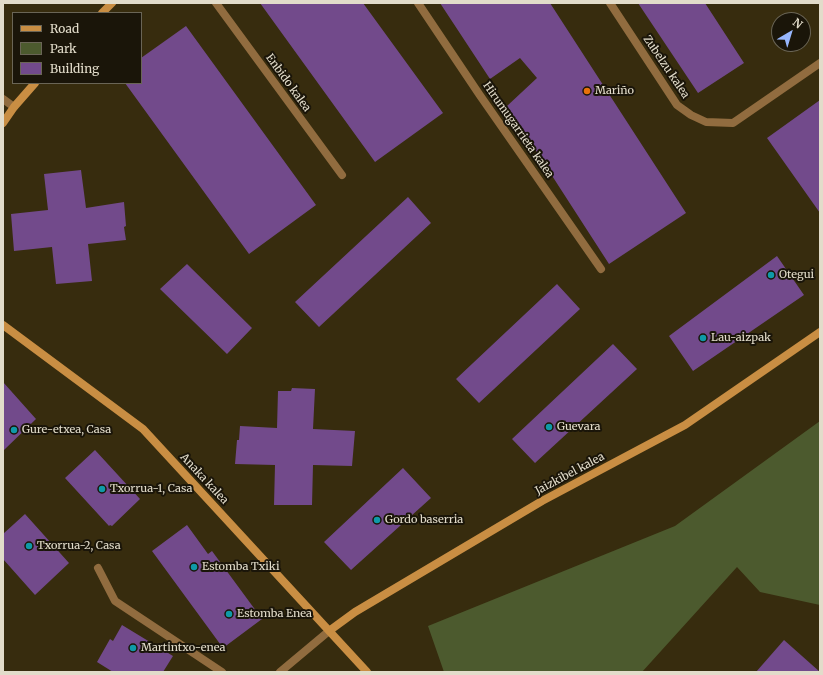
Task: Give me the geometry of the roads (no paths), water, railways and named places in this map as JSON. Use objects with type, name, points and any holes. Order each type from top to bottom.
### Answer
[{"type":"street","points":[[103,12],[112,3]]},
{"type":"street","name":"Enbido kalea","points":[[216,3],[342,176]]},
{"type":"street","name":"Hirumugarrieta kalea","points":[[418,3],[479,94],[601,269]]},
{"type":"street","name":"Zubelzu kalea","points":[[610,3],[677,105],[691,115],[706,122],[733,123],[820,63]]},
{"type":"street","points":[[3,123],[14,107],[34,84]]},
{"type":"street","points":[[3,99],[14,107]]},
{"type":"street","name":"Anaka kalea","points":[[3,325],[143,429],[367,672]]},
{"type":"street","name":"Jaizkibel kalea","points":[[329,631],[356,612],[542,501],[685,425],[820,332]]},
{"type":"street","points":[[98,568],[115,602],[222,672]]},
{"type":"street","points":[[280,672],[329,631]]},
{"type":"place","name":"Mariño","points":[[587,91]]},
{"type":"place","name":"Otegui","points":[[771,275]]},
{"type":"place","name":"Lau-aizpak","points":[[703,338]]},
{"type":"place","name":"Guevara","points":[[549,427]]},
{"type":"place","name":"Gure-etxea, Casa","points":[[14,430]]},
{"type":"place","name":"Txorrua-1, Casa","points":[[102,489]]},
{"type":"place","name":"Gordo baserria","points":[[377,520]]},
{"type":"place","name":"Txorrua-2, Casa","points":[[29,546]]},
{"type":"place","name":"Estomba Txiki","points":[[194,567]]},
{"type":"place","name":"Estomba Enea","points":[[229,614]]},
{"type":"place","name":"Martintxo-enea","points":[[133,648]]}]
